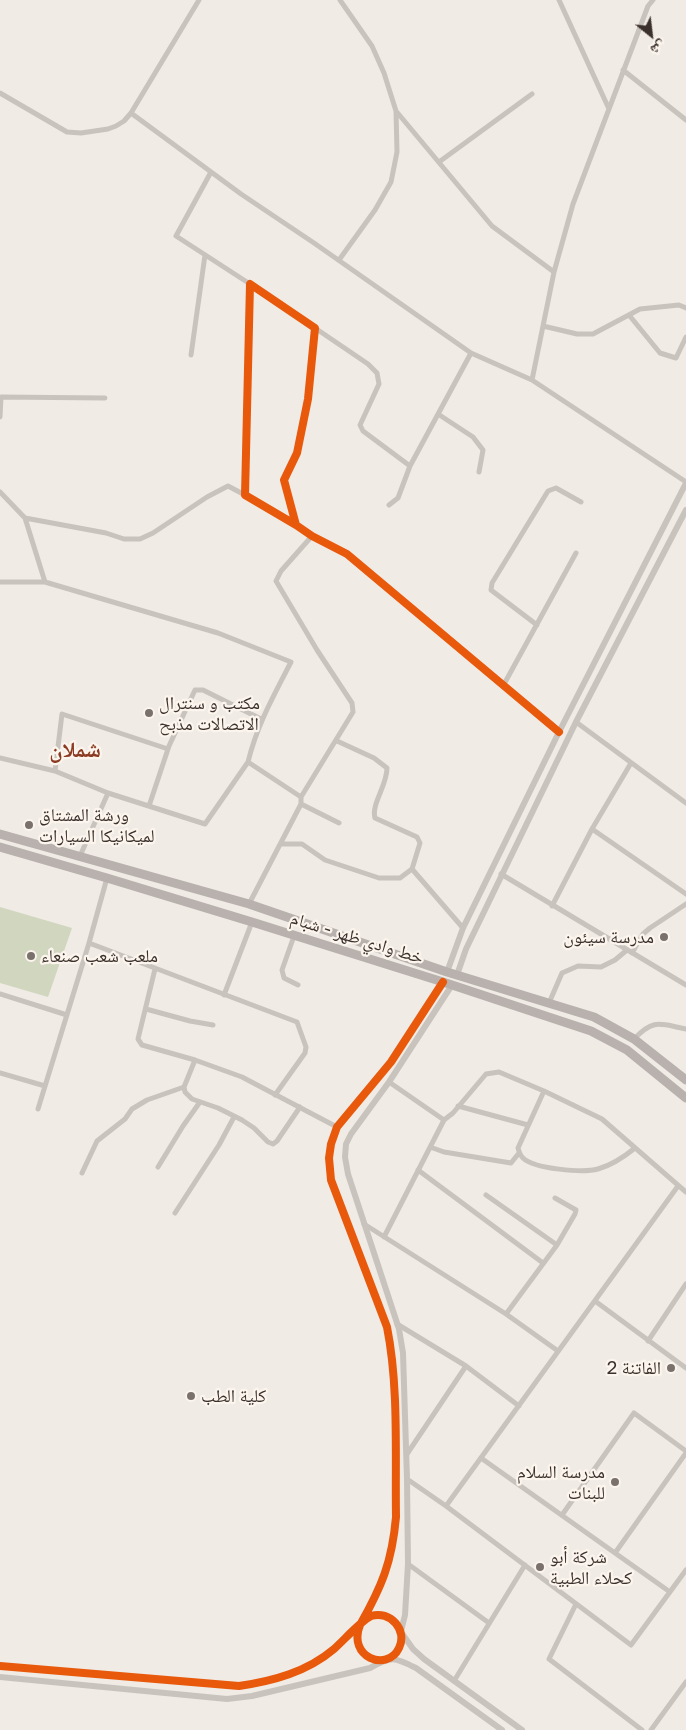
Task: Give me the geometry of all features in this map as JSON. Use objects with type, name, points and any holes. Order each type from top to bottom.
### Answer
[{"type":"main road","name":"خط وادي ظهر - شبام","points":[[0,834],[249,904],[447,972],[594,1017],[634,1039],[686,1080]]},
{"type":"main road","name":"خط وادي ظهر - شبام","points":[[0,848],[252,922],[591,1031],[627,1050],[686,1098]]},
{"type":"main road","points":[[443,982],[447,972]]},
{"type":"main road","points":[[452,985],[457,975]]},
{"type":"street","points":[[0,93],[67,132],[81,132],[116,126],[124,121],[131,112],[199,0]]},
{"type":"street","points":[[339,260],[375,210],[391,182],[397,152],[396,111],[384,73],[372,46],[340,0]]},
{"type":"street","points":[[559,0],[609,109]]},
{"type":"street","points":[[532,380],[554,272],[573,204],[648,6],[653,0]]},
{"type":"street","points":[[623,70],[686,120]]},
{"type":"street","points":[[439,162],[532,94]]},
{"type":"street","points":[[396,111],[492,226],[554,272]]},
{"type":"street","points":[[131,112],[211,172],[471,352],[532,380],[686,482],[559,732],[463,928],[447,972]]},
{"type":"street","points":[[211,172],[176,236],[368,364],[377,373],[380,384],[360,424],[363,431],[410,466]]},
{"type":"street","points":[[192,355],[205,255]]},
{"type":"street","points":[[245,494],[250,284]]},
{"type":"street","points":[[543,326],[578,334],[593,334],[640,309],[679,305],[686,308]]},
{"type":"street","points":[[629,315],[660,353],[676,358],[686,337]]},
{"type":"street","points":[[296,525],[284,480],[297,453],[308,399],[315,328]]},
{"type":"street","points":[[389,505],[398,498],[410,466],[471,352]]},
{"type":"street","points":[[0,418],[1,397],[105,398]]},
{"type":"street","points":[[438,414],[473,437],[483,450],[480,472]]},
{"type":"street","points":[[25,518],[106,533],[124,539],[140,539],[153,534],[207,497],[228,486],[245,494],[312,536],[347,554],[559,732]]},
{"type":"street","points":[[537,625],[491,590],[492,583],[548,491],[556,488],[581,502]]},
{"type":"street","points":[[0,492],[25,518],[46,582]]},
{"type":"street","points":[[457,975],[466,949],[501,874],[576,722],[686,510]]},
{"type":"street","points":[[249,904],[301,804],[301,797],[353,712],[352,703],[317,650],[276,581],[282,571],[312,536]]},
{"type":"street","points":[[503,686],[576,554]]},
{"type":"street","points":[[0,582],[46,582],[218,633],[291,662],[261,719],[253,740],[248,762],[205,824],[108,794],[55,772],[0,758]]},
{"type":"street","points":[[149,806],[168,749],[195,690],[203,690],[261,719]]},
{"type":"street","points":[[55,772],[62,714],[168,749]]},
{"type":"street","points":[[576,722],[686,803]]},
{"type":"street","points":[[281,844],[302,844],[326,860],[379,878],[400,878],[412,868],[420,843],[417,837],[375,818],[373,811],[387,778],[387,768],[374,758],[337,741]]},
{"type":"street","points":[[248,762],[301,797]]},
{"type":"street","points":[[552,906],[592,829],[631,763]]},
{"type":"street","points":[[80,856],[108,794]]},
{"type":"street","points":[[301,804],[339,823]]},
{"type":"street","points":[[592,829],[686,894]]},
{"type":"street","points":[[412,868],[463,928]]},
{"type":"street","points":[[501,874],[686,985]]},
{"type":"street","points":[[38,1109],[107,878]]},
{"type":"street","points":[[549,1003],[562,972],[578,966],[601,967],[615,960],[629,952],[650,928],[686,904]]},
{"type":"street","points":[[224,995],[252,922]]},
{"type":"street","points":[[294,936],[282,970],[284,978],[298,985]]},
{"type":"street","points":[[89,943],[297,1022],[306,1047],[305,1053],[275,1095]]},
{"type":"street","points":[[155,969],[138,1039],[142,1045],[195,1060],[242,1077],[337,1127]]},
{"type":"street","points":[[443,982],[391,1062],[337,1127],[331,1144],[329,1158],[331,1180],[387,1327],[392,1350],[396,1516],[394,1539],[384,1580],[360,1625],[357,1641],[364,1655],[371,1659],[403,1662],[416,1668],[502,1730]]},
{"type":"street","points":[[0,1677],[227,1698],[252,1696],[370,1668],[387,1659],[399,1648],[402,1640],[401,1631],[405,1614],[408,1564],[407,1454],[403,1353],[397,1324],[348,1174],[345,1157],[346,1144],[355,1127],[389,1082],[452,985]]},
{"type":"street","points":[[0,994],[67,1015]]},
{"type":"street","points":[[146,1009],[213,1025]]},
{"type":"street","points":[[634,1039],[645,1028],[656,1024],[686,1029]]},
{"type":"street","points":[[195,1060],[184,1087],[185,1092],[192,1099],[218,1108],[254,1128],[268,1142],[273,1144],[277,1141],[300,1108]]},
{"type":"street","points":[[384,1237],[444,1120],[486,1074],[499,1072],[602,1119],[686,1192]]},
{"type":"street","points":[[0,1073],[44,1086]]},
{"type":"street","points":[[389,1082],[444,1120]]},
{"type":"street","points":[[82,1173],[97,1141],[125,1119],[132,1109],[147,1100],[184,1087]]},
{"type":"street","points":[[544,1092],[518,1148],[524,1160],[547,1167],[576,1172],[598,1169],[619,1161],[635,1148]]},
{"type":"street","points":[[158,1167],[200,1102]]},
{"type":"street","points":[[458,1106],[528,1125]]},
{"type":"street","points":[[176,1213],[219,1145],[234,1117]]},
{"type":"street","points":[[430,1147],[444,1152],[512,1163],[519,1153]]},
{"type":"street","points":[[418,1170],[543,1263]]},
{"type":"street","points":[[446,1506],[678,1186]]},
{"type":"street","points":[[486,1195],[557,1245]]},
{"type":"street","points":[[506,1314],[557,1245],[575,1214],[576,1210],[555,1198]]},
{"type":"street","points":[[364,1224],[506,1314],[558,1351]]},
{"type":"street","points":[[648,1340],[685,1287]]},
{"type":"street","points":[[595,1301],[686,1368]]},
{"type":"street","points":[[397,1324],[466,1366],[518,1406]]},
{"type":"street","points":[[407,1454],[466,1366]]},
{"type":"street","points":[[562,1515],[634,1413],[686,1452],[615,1553]]},
{"type":"street","points":[[481,1458],[670,1592]]},
{"type":"street","points":[[407,1479],[446,1506],[631,1645],[686,1570]]},
{"type":"street","points":[[408,1564],[489,1624]]},
{"type":"street","points":[[454,1681],[524,1565]]},
{"type":"street","points":[[576,1604],[549,1659],[642,1730]]},
{"type":"street","points":[[0,1666],[239,1686],[263,1682],[307,1667],[328,1654],[371,1616],[378,1615],[392,1619],[413,1649],[424,1659],[522,1730]]},
{"type":"street","points":[[651,1730],[685,1686]]},
{"type":"green space","name":"ملعب شعب صنعاء","points":[[0,907],[72,928],[48,997],[0,983]]},
{"type":"cycle path","points":[[296,525],[284,480],[297,453],[308,399],[315,328],[250,284],[245,495],[312,536],[347,554],[559,732]]},
{"type":"cycle path","points":[[0,1666],[239,1686],[277,1678],[313,1664],[334,1649],[358,1626],[363,1622],[367,1618],[378,1615],[385,1616],[396,1623],[401,1635],[399,1648],[393,1656],[386,1659],[370,1658],[363,1653],[357,1636],[360,1625],[368,1611],[380,1586],[392,1547],[396,1517],[395,1397],[387,1327],[331,1180],[329,1158],[331,1144],[337,1127],[391,1062],[443,982]]},
{"type":"place","name":"مكتب و سنترال الاتصالات مذبح","points":[[149,713]]},
{"type":"place","name":"ورشة المشتاق لميكانيكا السيارات","points":[[29,825]]},
{"type":"place","name":"مدرسة سيئون","points":[[664,937]]},
{"type":"place","name":"ملعب شعب صنعاء","points":[[31,956]]},
{"type":"place","name":"الفاتنة 2","points":[[671,1368]]},
{"type":"place","name":"كلية الطب","points":[[191,1396]]},
{"type":"place","name":"مدرسة السلام للبنات","points":[[615,1482]]},
{"type":"place","name":"شركة أبو كحلاء الطبية","points":[[540,1567]]},
{"type":"district","name":"شملان","points":[[75,750]]}]
